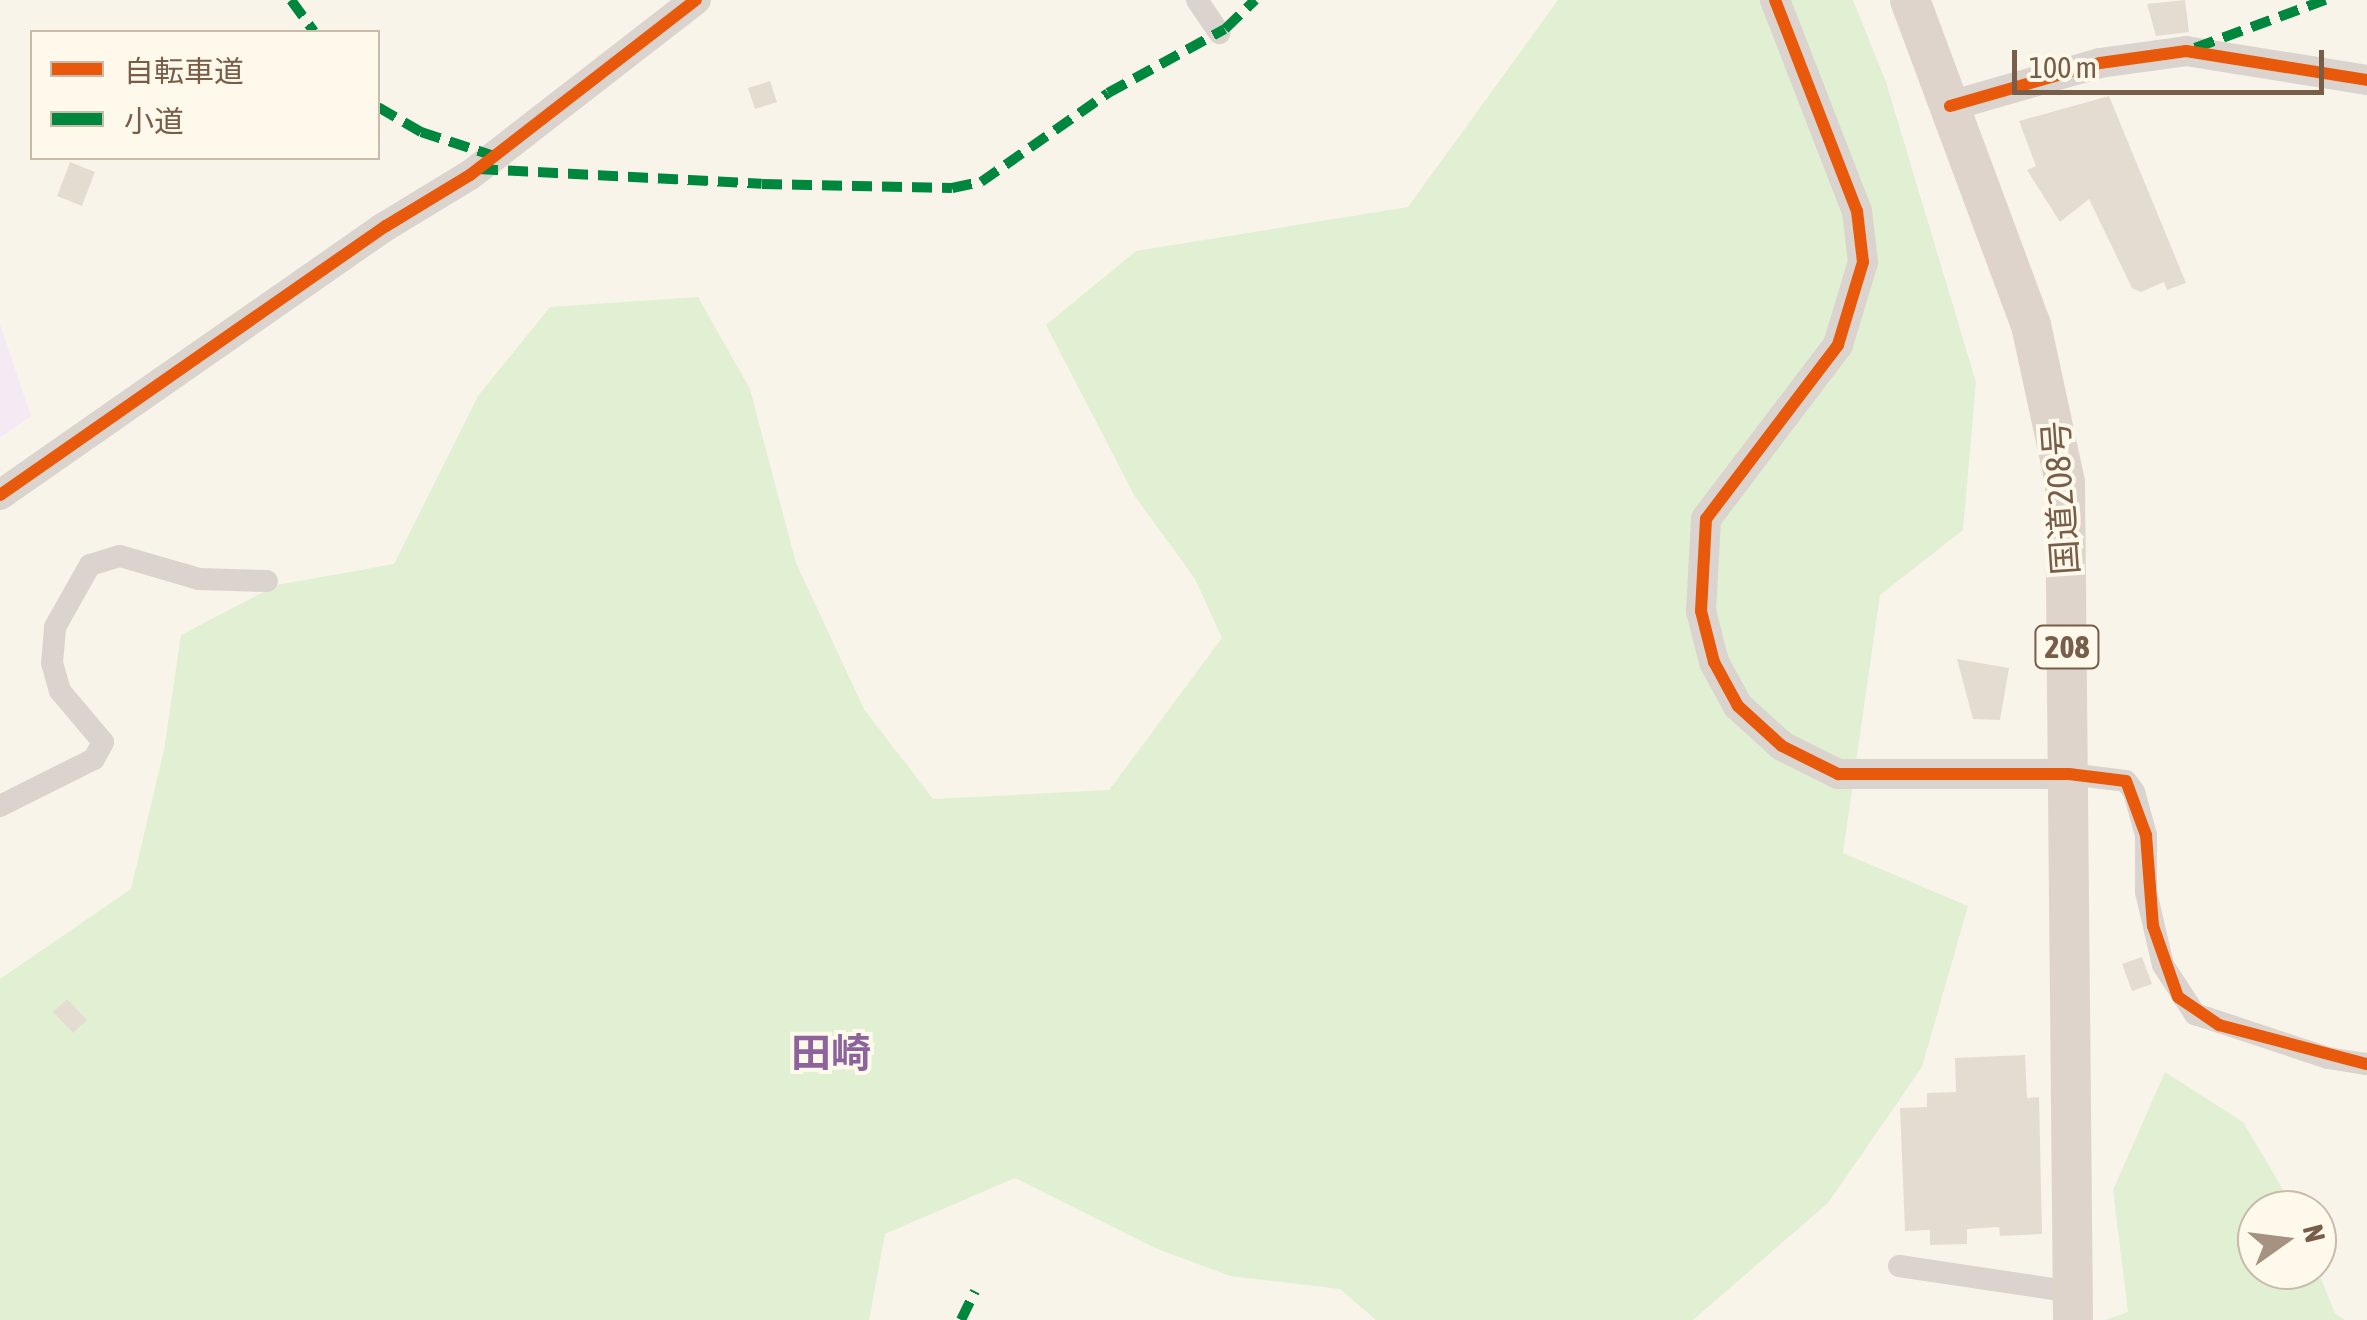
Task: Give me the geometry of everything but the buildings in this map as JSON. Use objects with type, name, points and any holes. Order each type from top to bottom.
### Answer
[{"type":"highway","name":"国道208号","points":[[1910,0],[2052,402],[2065,482],[2073,1306]]},
{"type":"street","points":[[0,495],[386,226],[470,176],[696,0]]},
{"type":"street","points":[[1196,0],[1219,33]]},
{"type":"street","points":[[1776,0],[1857,211],[1863,262],[1838,345],[1706,519],[1701,611],[1714,662],[1753,720],[1782,746],[1838,774],[2068,774],[2126,781],[2134,792],[2146,835],[2146,892],[2163,965],[2195,1014],[2339,1062],[2367,1064]]},
{"type":"street","points":[[1950,106],[2100,63],[2186,52],[2367,80]]},
{"type":"street","points":[[0,806],[94,759],[103,742],[60,691],[52,663],[55,627],[90,565],[120,556],[199,580],[267,581]]},
{"type":"street","points":[[1899,1266],[2073,1306]]},
{"type":"shaded area","points":[[0,324],[31,416],[0,438]]},
{"type":"green space","points":[[1558,0],[1853,0],[1886,82],[1976,382],[1963,530],[1880,595],[1843,853],[1968,906],[1922,1067],[1828,1203],[1693,1320],[1376,1320],[1340,1289],[1230,1276],[1155,1248],[1015,1178],[885,1234],[869,1320],[0,1320],[0,979],[131,889],[164,750],[181,635],[277,585],[394,564],[478,396],[550,307],[698,297],[750,389],[796,563],[864,709],[933,799],[1109,790],[1222,638],[1195,579],[1134,495],[1046,325],[1136,251],[1408,207]]},
{"type":"green space","points":[[2165,1072],[2243,1122],[2283,1190],[2237,1190],[2237,1290],[2326,1290],[2335,1313],[2345,1320],[2105,1320],[2128,1312],[2113,1190]]},
{"type":"marked path","points":[[291,0],[313,30]]},
{"type":"marked path","points":[[478,169],[762,184],[952,188],[981,182],[1108,93],[1225,29],[1255,0]]},
{"type":"marked path","points":[[2195,48],[2325,0]]},
{"type":"marked path","points":[[380,108],[421,132],[494,156]]},
{"type":"marked path","points":[[961,1320],[975,1291]]},
{"type":"cycle path","points":[[0,495],[386,226],[470,175],[696,0]]},
{"type":"cycle path","points":[[1775,0],[1857,211],[1863,262],[1838,345],[1706,519],[1701,611],[1714,662],[1738,706],[1782,746],[1838,774],[2069,774],[2126,781],[2146,835],[2153,926],[2178,997],[2219,1025],[2367,1064]]},
{"type":"cycle path","points":[[1950,106],[2100,63],[2186,51],[2367,80]]},
{"type":"district","name":"田崎","points":[[831,1053]]}]
